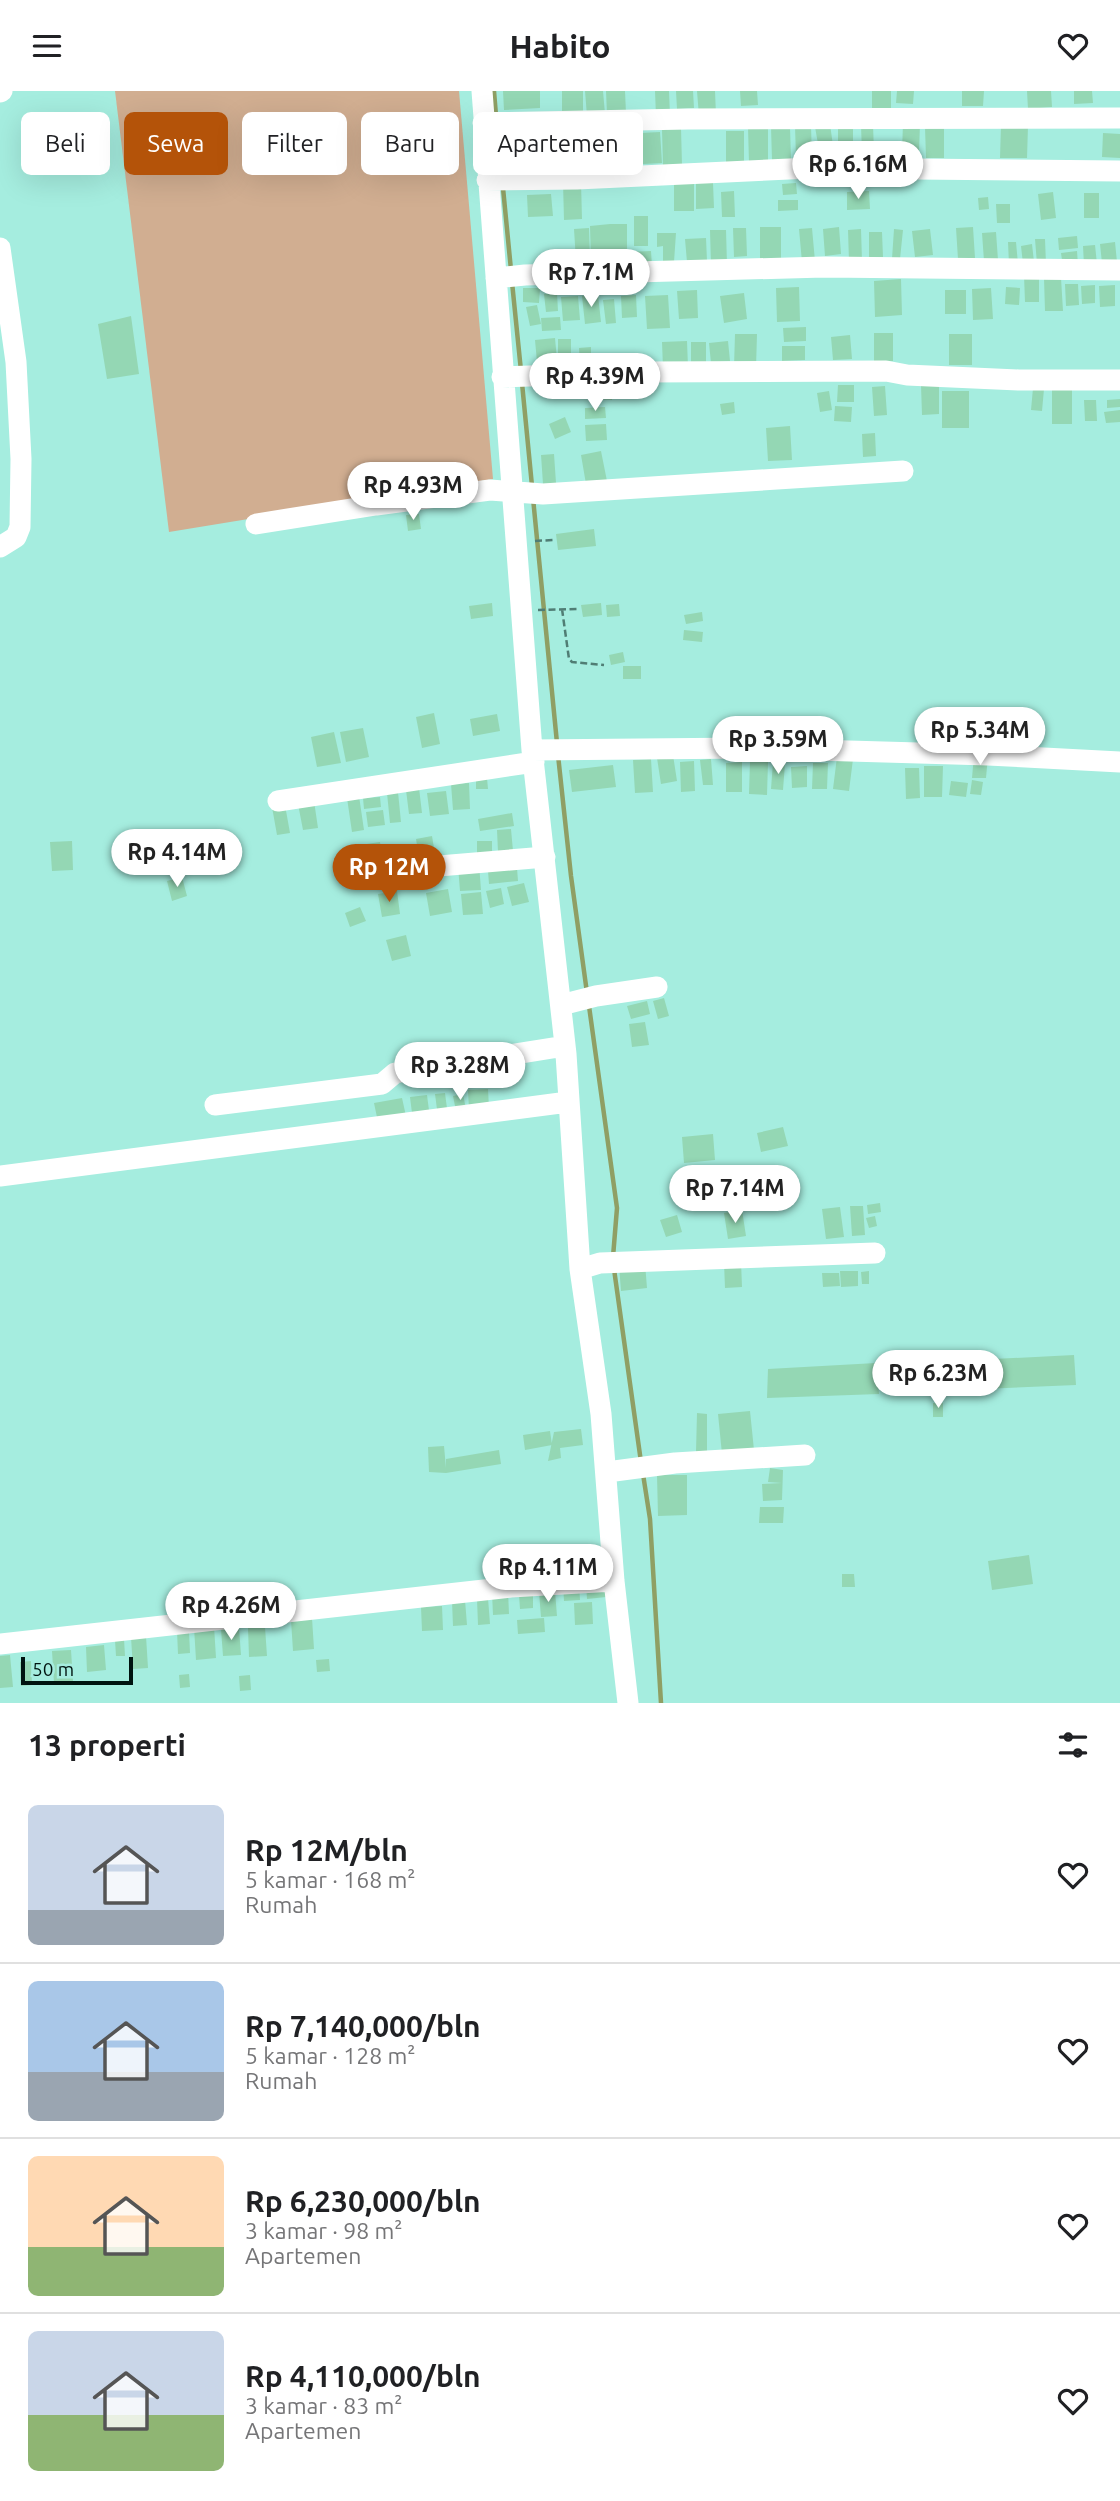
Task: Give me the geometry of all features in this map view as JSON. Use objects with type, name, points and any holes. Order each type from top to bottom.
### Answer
[{"type":"street","points":[[481,91],[488,112]]},
{"type":"street","points":[[643,121],[1120,118]]},
{"type":"street","points":[[498,180],[811,168],[1120,171]]},
{"type":"street","points":[[497,175],[499,278],[516,377],[517,493],[545,753],[545,857],[579,1001],[565,1047],[568,1102],[600,1265],[601,1414],[616,1470],[614,1581],[628,1703]]},
{"type":"street","points":[[0,247],[16,362],[21,459],[20,527],[16,537],[0,547]]},
{"type":"street","points":[[499,278],[525,275],[824,267],[1120,270]]},
{"type":"street","points":[[516,377],[646,372],[886,371],[907,375],[1005,380],[1120,380]]},
{"type":"street","points":[[256,524],[491,490],[543,493],[904,471]]},
{"type":"street","points":[[278,801],[545,753],[747,748],[988,754],[1120,762]]},
{"type":"street","points":[[427,867],[545,857]]},
{"type":"street","points":[[579,1001],[657,987]]},
{"type":"street","points":[[215,1105],[382,1084],[395,1073],[565,1047]]},
{"type":"street","points":[[0,1176],[568,1102]]},
{"type":"street","points":[[600,1265],[875,1253]]},
{"type":"street","points":[[616,1470],[805,1455]]},
{"type":"street","points":[[0,1644],[511,1587],[614,1581]]},
{"type":"path","points":[[543,541],[553,540]]},
{"type":"path","points":[[541,610],[580,609]]},
{"type":"path","points":[[560,610],[569,659],[572,662],[604,665]]},
{"type":"shaded area","points":[[115,91],[459,91],[493,479],[169,532],[125,175],[228,175],[228,112],[124,112],[124,164]]},
{"type":"building","points":[[503,91],[540,91],[540,108],[504,110]]},
{"type":"building","points":[[562,91],[583,91],[583,112],[562,112]]},
{"type":"building","points":[[585,91],[603,91],[605,112],[587,112]]},
{"type":"building","points":[[606,91],[625,91],[626,112],[607,112]]},
{"type":"building","points":[[655,91],[669,91],[670,116],[656,116]]},
{"type":"building","points":[[676,91],[693,91],[694,108],[677,109]]},
{"type":"building","points":[[697,91],[715,91],[716,115],[699,116]]},
{"type":"building","points":[[740,91],[757,91],[758,105],[741,106]]},
{"type":"building","points":[[872,91],[891,91],[891,108],[872,108]]},
{"type":"building","points":[[897,91],[914,91],[913,104],[896,103]]},
{"type":"building","points":[[962,91],[984,91],[983,106],[962,106]]},
{"type":"building","points":[[1027,91],[1051,91],[1052,107],[1028,109]]},
{"type":"building","points":[[1074,91],[1092,91],[1093,103],[1074,104]]},
{"type":"building","points":[[903,123],[920,123],[919,153],[902,152]]},
{"type":"building","points":[[830,124],[834,153],[820,155],[815,127]]},
{"type":"building","points":[[873,125],[874,152],[862,152],[861,126]]},
{"type":"building","points":[[1001,125],[1028,126],[1027,158],[1000,158]]},
{"type":"building","points":[[795,126],[811,126],[812,157],[796,157]]},
{"type":"building","points":[[838,126],[853,126],[853,152],[838,153]]},
{"type":"building","points":[[748,127],[768,127],[768,162],[749,163]]},
{"type":"building","points":[[771,127],[790,127],[791,160],[772,160]]},
{"type":"building","points":[[925,127],[944,127],[944,158],[926,158]]},
{"type":"building","points":[[681,128],[682,165],[663,166],[662,129]]},
{"type":"building","points":[[726,131],[744,131],[744,163],[726,164]]},
{"type":"building","points":[[660,132],[662,163],[643,164],[643,133]]},
{"type":"building","points":[[1103,133],[1120,134],[1120,158],[1102,157]]},
{"type":"building","points":[[674,181],[694,181],[694,211],[674,211]]},
{"type":"building","points":[[563,182],[581,182],[582,219],[564,220]]},
{"type":"building","points":[[696,183],[713,183],[714,208],[696,209]]},
{"type":"building","points":[[796,183],[797,194],[783,195],[782,184]]},
{"type":"building","points":[[734,191],[735,217],[722,217],[721,192]]},
{"type":"building","points":[[869,191],[870,209],[847,210],[847,192]]},
{"type":"building","points":[[1053,192],[1056,218],[1041,220],[1038,194]]},
{"type":"building","points":[[1084,193],[1099,193],[1099,218],[1084,218]]},
{"type":"building","points":[[551,194],[553,216],[528,217],[527,195]]},
{"type":"building","points":[[988,197],[989,209],[979,210],[978,198]]},
{"type":"building","points":[[778,200],[798,200],[798,210],[778,211]]},
{"type":"building","points":[[996,204],[1010,204],[1010,223],[997,223]]},
{"type":"building","points":[[634,216],[648,216],[648,246],[634,246]]},
{"type":"building","points":[[627,224],[627,252],[651,251],[652,266],[629,267],[628,259],[591,260],[590,226]]},
{"type":"building","points":[[760,227],[781,227],[781,259],[760,259]]},
{"type":"building","points":[[839,227],[841,254],[825,256],[823,229]]},
{"type":"building","points":[[973,227],[975,258],[958,259],[956,228]]},
{"type":"building","points":[[589,228],[590,260],[576,261],[574,229]]},
{"type":"building","points":[[733,228],[746,228],[747,256],[734,257]]},
{"type":"building","points":[[812,228],[815,261],[802,262],[799,229]]},
{"type":"building","points":[[861,229],[862,261],[849,261],[848,230]]},
{"type":"building","points":[[894,229],[903,230],[900,259],[892,259]]},
{"type":"building","points":[[930,229],[933,255],[915,257],[912,231]]},
{"type":"building","points":[[710,230],[726,230],[727,264],[711,264]]},
{"type":"building","points":[[869,232],[882,232],[883,257],[869,258]]},
{"type":"building","points":[[996,232],[998,260],[984,261],[982,233]]},
{"type":"building","points":[[657,233],[676,233],[674,262],[663,263],[663,246],[657,247]]},
{"type":"building","points":[[1077,236],[1078,248],[1059,250],[1058,238]]},
{"type":"building","points":[[706,238],[707,261],[687,262],[685,239]]},
{"type":"building","points":[[1035,239],[1045,239],[1046,264],[1037,264]]},
{"type":"building","points":[[1008,242],[1016,242],[1018,264],[1009,264]]},
{"type":"building","points":[[1115,242],[1117,262],[1102,263],[1100,244]]},
{"type":"building","points":[[1032,244],[1034,262],[1023,264],[1021,246]]},
{"type":"building","points":[[1095,245],[1097,264],[1084,265],[1083,246]]},
{"type":"building","points":[[1077,251],[1078,265],[1063,267],[1061,253]]},
{"type":"building","points":[[1039,274],[1039,302],[1025,302],[1024,275]]},
{"type":"building","points":[[1044,278],[1061,278],[1063,311],[1045,311]]},
{"type":"building","points":[[901,279],[902,315],[875,317],[874,281]]},
{"type":"building","points":[[1065,284],[1078,284],[1079,305],[1066,306]]},
{"type":"building","points":[[1095,285],[1095,303],[1082,304],[1081,286]]},
{"type":"building","points":[[1115,285],[1115,306],[1100,307],[1099,286]]},
{"type":"building","points":[[799,287],[800,321],[777,322],[776,288]]},
{"type":"building","points":[[1006,287],[1020,288],[1019,305],[1005,304]]},
{"type":"building","points":[[523,288],[540,288],[539,303],[523,302]]},
{"type":"building","points":[[991,288],[993,319],[973,320],[972,289]]},
{"type":"building","points":[[697,290],[698,318],[679,319],[677,291]]},
{"type":"building","points":[[945,290],[966,290],[966,314],[945,314]]},
{"type":"building","points":[[557,293],[558,311],[546,312],[544,294]]},
{"type":"building","points":[[744,293],[747,319],[724,323],[720,296]]},
{"type":"building","points":[[598,295],[601,322],[585,324],[582,296]]},
{"type":"building","points":[[636,295],[637,317],[622,318],[621,296]]},
{"type":"building","points":[[668,295],[670,328],[647,329],[645,296]]},
{"type":"building","points":[[578,296],[580,320],[563,321],[561,297]]},
{"type":"building","points":[[614,299],[616,323],[606,324],[603,300]]},
{"type":"building","points":[[537,305],[541,324],[530,326],[526,307]]},
{"type":"building","points":[[131,316],[139,374],[107,379],[98,324]]},
{"type":"building","points":[[560,317],[561,330],[542,331],[541,318]]},
{"type":"building","points":[[806,327],[806,341],[784,342],[783,328]]},
{"type":"building","points":[[874,333],[893,333],[893,361],[874,361]]},
{"type":"building","points":[[735,334],[757,334],[756,368],[734,367]]},
{"type":"building","points":[[949,334],[972,334],[972,365],[949,365]]},
{"type":"building","points":[[850,335],[852,359],[833,360],[831,337]]},
{"type":"building","points":[[555,338],[558,371],[538,373],[535,340]]},
{"type":"building","points":[[558,339],[571,339],[571,358],[558,358]]},
{"type":"building","points":[[687,341],[688,367],[663,368],[662,342]]},
{"type":"building","points":[[728,341],[730,361],[711,363],[709,343]]},
{"type":"building","points":[[691,342],[706,342],[706,367],[691,368]]},
{"type":"building","points":[[782,346],[805,346],[805,360],[782,361]]},
{"type":"building","points":[[591,347],[591,365],[580,366],[579,348]]},
{"type":"building","points":[[838,385],[854,385],[854,402],[837,402]]},
{"type":"building","points":[[921,385],[939,385],[939,414],[922,415]]},
{"type":"building","points":[[596,386],[613,386],[612,400],[596,399]]},
{"type":"building","points":[[885,386],[887,415],[874,416],[872,387]]},
{"type":"building","points":[[1033,388],[1044,389],[1042,411],[1031,410]]},
{"type":"building","points":[[1072,389],[1072,424],[1052,424],[1052,390]]},
{"type":"building","points":[[829,391],[832,410],[820,412],[817,393]]},
{"type":"building","points":[[942,391],[969,391],[969,428],[942,428]]},
{"type":"building","points":[[1120,399],[1120,407],[1107,408],[1107,400]]},
{"type":"building","points":[[1084,400],[1096,400],[1097,421],[1085,421]]},
{"type":"building","points":[[734,402],[735,413],[722,415],[720,404]]},
{"type":"building","points":[[835,406],[852,407],[851,422],[834,421]]},
{"type":"building","points":[[605,407],[606,418],[585,419],[585,408]]},
{"type":"building","points":[[1120,410],[1120,422],[1106,423],[1104,412]]},
{"type":"building","points":[[565,417],[571,432],[555,439],[549,424]]},
{"type":"building","points":[[606,424],[607,440],[586,441],[585,425]]},
{"type":"building","points":[[790,426],[792,460],[768,461],[766,428]]},
{"type":"building","points":[[875,433],[876,456],[863,457],[862,434]]},
{"type":"building","points":[[601,451],[607,481],[586,484],[581,455]]},
{"type":"building","points":[[554,454],[556,483],[543,484],[541,455]]},
{"type":"building","points":[[419,514],[421,529],[408,531],[406,515]]},
{"type":"building","points":[[594,529],[596,546],[558,550],[556,534]]},
{"type":"building","points":[[492,603],[493,616],[471,619],[469,606]]},
{"type":"building","points":[[601,603],[602,615],[583,617],[581,605]]},
{"type":"building","points":[[619,604],[620,616],[607,617],[606,605]]},
{"type":"building","points":[[702,612],[703,621],[686,624],[684,615]]},
{"type":"building","points":[[684,630],[703,632],[702,642],[683,640]]},
{"type":"building","points":[[623,652],[625,662],[611,665],[609,655]]},
{"type":"building","points":[[623,666],[641,666],[641,679],[623,679]]},
{"type":"building","points":[[434,713],[440,744],[422,748],[416,717]]},
{"type":"building","points":[[497,714],[500,731],[473,736],[470,719]]},
{"type":"building","points":[[363,728],[369,757],[346,762],[340,732]]},
{"type":"building","points":[[334,732],[341,763],[317,767],[311,737]]},
{"type":"building","points":[[673,755],[677,781],[661,784],[657,758]]},
{"type":"building","points":[[974,755],[988,756],[986,778],[972,778]]},
{"type":"building","points":[[837,757],[853,759],[849,791],[833,789]]},
{"type":"building","points":[[651,759],[653,792],[635,793],[633,760]]},
{"type":"building","points":[[711,759],[713,785],[703,785],[700,760]]},
{"type":"building","points":[[694,761],[695,791],[681,792],[680,762]]},
{"type":"building","points":[[750,761],[768,762],[767,795],[749,794]]},
{"type":"building","points":[[742,762],[742,792],[726,792],[726,763]]},
{"type":"building","points":[[773,762],[785,763],[783,790],[771,789]]},
{"type":"building","points":[[813,763],[828,763],[827,789],[812,789]]},
{"type":"building","points":[[613,765],[616,787],[572,792],[569,770]]},
{"type":"building","points":[[807,766],[807,787],[792,788],[791,767]]},
{"type":"building","points":[[924,766],[943,766],[942,797],[924,797]]},
{"type":"building","points":[[905,768],[919,768],[920,798],[906,799]]},
{"type":"building","points":[[476,778],[487,778],[488,789],[476,789]]},
{"type":"building","points":[[972,780],[983,782],[981,795],[970,794]]},
{"type":"building","points":[[951,781],[968,783],[966,797],[949,795]]},
{"type":"building","points":[[469,783],[470,809],[453,810],[451,784]]},
{"type":"building","points":[[419,788],[422,813],[409,814],[406,790]]},
{"type":"building","points":[[446,791],[449,814],[430,816],[427,793]]},
{"type":"building","points":[[398,792],[401,822],[390,823],[387,793]]},
{"type":"building","points":[[359,796],[364,830],[352,832],[347,798]]},
{"type":"building","points":[[380,797],[381,807],[364,809],[363,798]]},
{"type":"building","points":[[314,801],[318,828],[303,830],[298,804]]},
{"type":"building","points":[[285,805],[290,833],[277,835],[272,807]]},
{"type":"building","points":[[383,810],[385,825],[368,827],[366,812]]},
{"type":"building","points":[[512,813],[514,826],[480,831],[478,819]]},
{"type":"building","points":[[511,829],[513,851],[498,852],[497,830]]},
{"type":"building","points":[[432,836],[435,854],[419,857],[416,839]]},
{"type":"building","points":[[72,841],[73,870],[52,871],[50,842]]},
{"type":"building","points":[[477,841],[492,841],[492,857],[477,857]]},
{"type":"building","points":[[380,842],[385,873],[365,876],[360,845]]},
{"type":"building","points":[[479,864],[481,890],[460,891],[458,866]]},
{"type":"building","points":[[517,868],[518,881],[489,884],[488,871]]},
{"type":"building","points":[[182,877],[187,896],[172,901],[167,881]]},
{"type":"building","points":[[524,883],[529,902],[512,906],[507,887]]},
{"type":"building","points":[[501,888],[504,904],[490,908],[486,891]]},
{"type":"building","points":[[448,889],[452,912],[430,916],[426,893]]},
{"type":"building","points":[[397,891],[400,914],[382,917],[378,894]]},
{"type":"building","points":[[481,892],[483,914],[463,915],[461,894]]},
{"type":"building","points":[[360,907],[366,921],[350,927],[345,913]]},
{"type":"building","points":[[406,935],[411,956],[392,961],[386,940]]},
{"type":"building","points":[[664,998],[669,1016],[658,1019],[653,1001]]},
{"type":"building","points":[[647,1001],[650,1014],[631,1019],[627,1006]]},
{"type":"building","points":[[645,1022],[649,1045],[632,1047],[629,1024]]},
{"type":"building","points":[[488,1089],[489,1108],[469,1110],[468,1090]]},
{"type":"building","points":[[445,1093],[448,1116],[438,1117],[435,1094]]},
{"type":"building","points":[[463,1094],[466,1109],[456,1111],[453,1096]]},
{"type":"building","points":[[427,1095],[430,1118],[413,1121],[410,1097]]},
{"type":"building","points":[[402,1098],[406,1116],[378,1122],[374,1103]]},
{"type":"building","points":[[783,1127],[788,1146],[761,1152],[757,1133]]},
{"type":"building","points":[[713,1134],[715,1160],[684,1163],[682,1137]]},
{"type":"building","points":[[707,1180],[709,1201],[678,1204],[676,1182]]},
{"type":"building","points":[[880,1203],[881,1212],[868,1214],[867,1205]]},
{"type":"building","points":[[850,1206],[863,1206],[865,1235],[852,1236]]},
{"type":"building","points":[[840,1207],[844,1237],[826,1239],[822,1209]]},
{"type":"building","points":[[742,1210],[746,1236],[728,1239],[724,1213]]},
{"type":"building","points":[[677,1215],[682,1232],[666,1237],[660,1220]]},
{"type":"building","points":[[875,1216],[877,1226],[869,1228],[866,1218]]},
{"type":"building","points":[[741,1261],[742,1287],[725,1288],[724,1262]]},
{"type":"building","points":[[645,1263],[647,1288],[621,1291],[619,1265]]},
{"type":"building","points":[[840,1271],[858,1271],[858,1286],[841,1287]]},
{"type":"building","points":[[869,1271],[869,1284],[862,1284],[861,1272]]},
{"type":"building","points":[[822,1273],[839,1273],[840,1286],[823,1287]]},
{"type":"building","points":[[1074,1355],[1076,1385],[934,1391],[934,1362]]},
{"type":"building","points":[[909,1362],[930,1362],[930,1391],[909,1391]]},
{"type":"building","points":[[876,1363],[879,1394],[767,1398],[768,1369]]},
{"type":"building","points":[[882,1363],[903,1363],[903,1391],[881,1391]]},
{"type":"building","points":[[933,1403],[943,1403],[943,1417],[933,1417]]},
{"type":"building","points":[[750,1411],[754,1450],[722,1454],[718,1414]]},
{"type":"building","points":[[697,1413],[707,1414],[707,1452],[696,1452]]},
{"type":"building","points":[[581,1429],[583,1445],[560,1448],[561,1458],[548,1461],[554,1432]]},
{"type":"building","points":[[550,1431],[552,1445],[525,1450],[523,1435]]},
{"type":"building","points":[[444,1446],[446,1468],[446,1459],[499,1450],[501,1464],[446,1473],[429,1472],[428,1447]]},
{"type":"building","points":[[770,1468],[783,1470],[782,1500],[763,1501],[762,1484],[782,1483],[768,1482]]},
{"type":"building","points":[[657,1475],[687,1475],[687,1515],[658,1516]]},
{"type":"building","points":[[760,1507],[784,1507],[783,1523],[759,1523]]},
{"type":"building","points":[[1029,1555],[1033,1584],[992,1590],[988,1561]]},
{"type":"building","points":[[842,1574],[854,1574],[855,1587],[842,1587]]},
{"type":"building","points":[[605,1582],[606,1597],[587,1599],[586,1584]]},
{"type":"building","points":[[579,1584],[580,1600],[564,1601],[563,1585]]},
{"type":"building","points":[[508,1591],[509,1614],[493,1615],[492,1593]]},
{"type":"building","points":[[555,1591],[557,1616],[541,1617],[539,1592]]},
{"type":"building","points":[[533,1594],[533,1608],[520,1609],[519,1595]]},
{"type":"building","points":[[488,1598],[490,1624],[478,1625],[477,1599]]},
{"type":"building","points":[[465,1600],[467,1625],[453,1626],[452,1601]]},
{"type":"building","points":[[592,1602],[593,1624],[575,1625],[574,1603]]},
{"type":"building","points":[[442,1606],[443,1630],[422,1631],[421,1607]]},
{"type":"building","points":[[312,1618],[314,1649],[293,1651],[291,1620]]},
{"type":"building","points":[[544,1618],[545,1632],[518,1634],[517,1620]]},
{"type":"building","points":[[214,1626],[216,1658],[196,1660],[194,1627]]},
{"type":"building","points":[[265,1627],[267,1656],[249,1657],[248,1628]]},
{"type":"building","points":[[239,1628],[241,1655],[223,1656],[221,1629]]},
{"type":"building","points":[[177,1631],[189,1631],[190,1653],[178,1654]]},
{"type":"building","points":[[146,1636],[148,1668],[133,1669],[131,1637]]},
{"type":"building","points":[[124,1639],[125,1656],[116,1656],[115,1640]]},
{"type":"building","points":[[104,1645],[106,1670],[87,1672],[86,1647]]},
{"type":"building","points":[[71,1650],[73,1681],[54,1683],[52,1651]]},
{"type":"building","points":[[10,1655],[13,1687],[0,1688],[0,1656]]},
{"type":"building","points":[[329,1659],[330,1671],[317,1672],[316,1660]]},
{"type":"building","points":[[31,1661],[32,1685],[21,1686],[20,1662]]},
{"type":"building","points":[[189,1674],[190,1687],[180,1688],[179,1675]]},
{"type":"building","points":[[250,1675],[251,1690],[240,1691],[239,1676]]},
{"type":"waterway","points":[[494,91],[496,112]]},
{"type":"waterway","points":[[503,188],[511,270]]},
{"type":"waterway","points":[[512,282],[521,371]]},
{"type":"waterway","points":[[522,383],[532,486]]},
{"type":"waterway","points":[[533,498],[557,743]]},
{"type":"waterway","points":[[558,755],[587,993]]},
{"type":"waterway","points":[[589,1006],[617,1208],[613,1257]]},
{"type":"waterway","points":[[614,1269],[641,1462]]},
{"type":"waterway","points":[[643,1474],[650,1519],[661,1703]]}]
